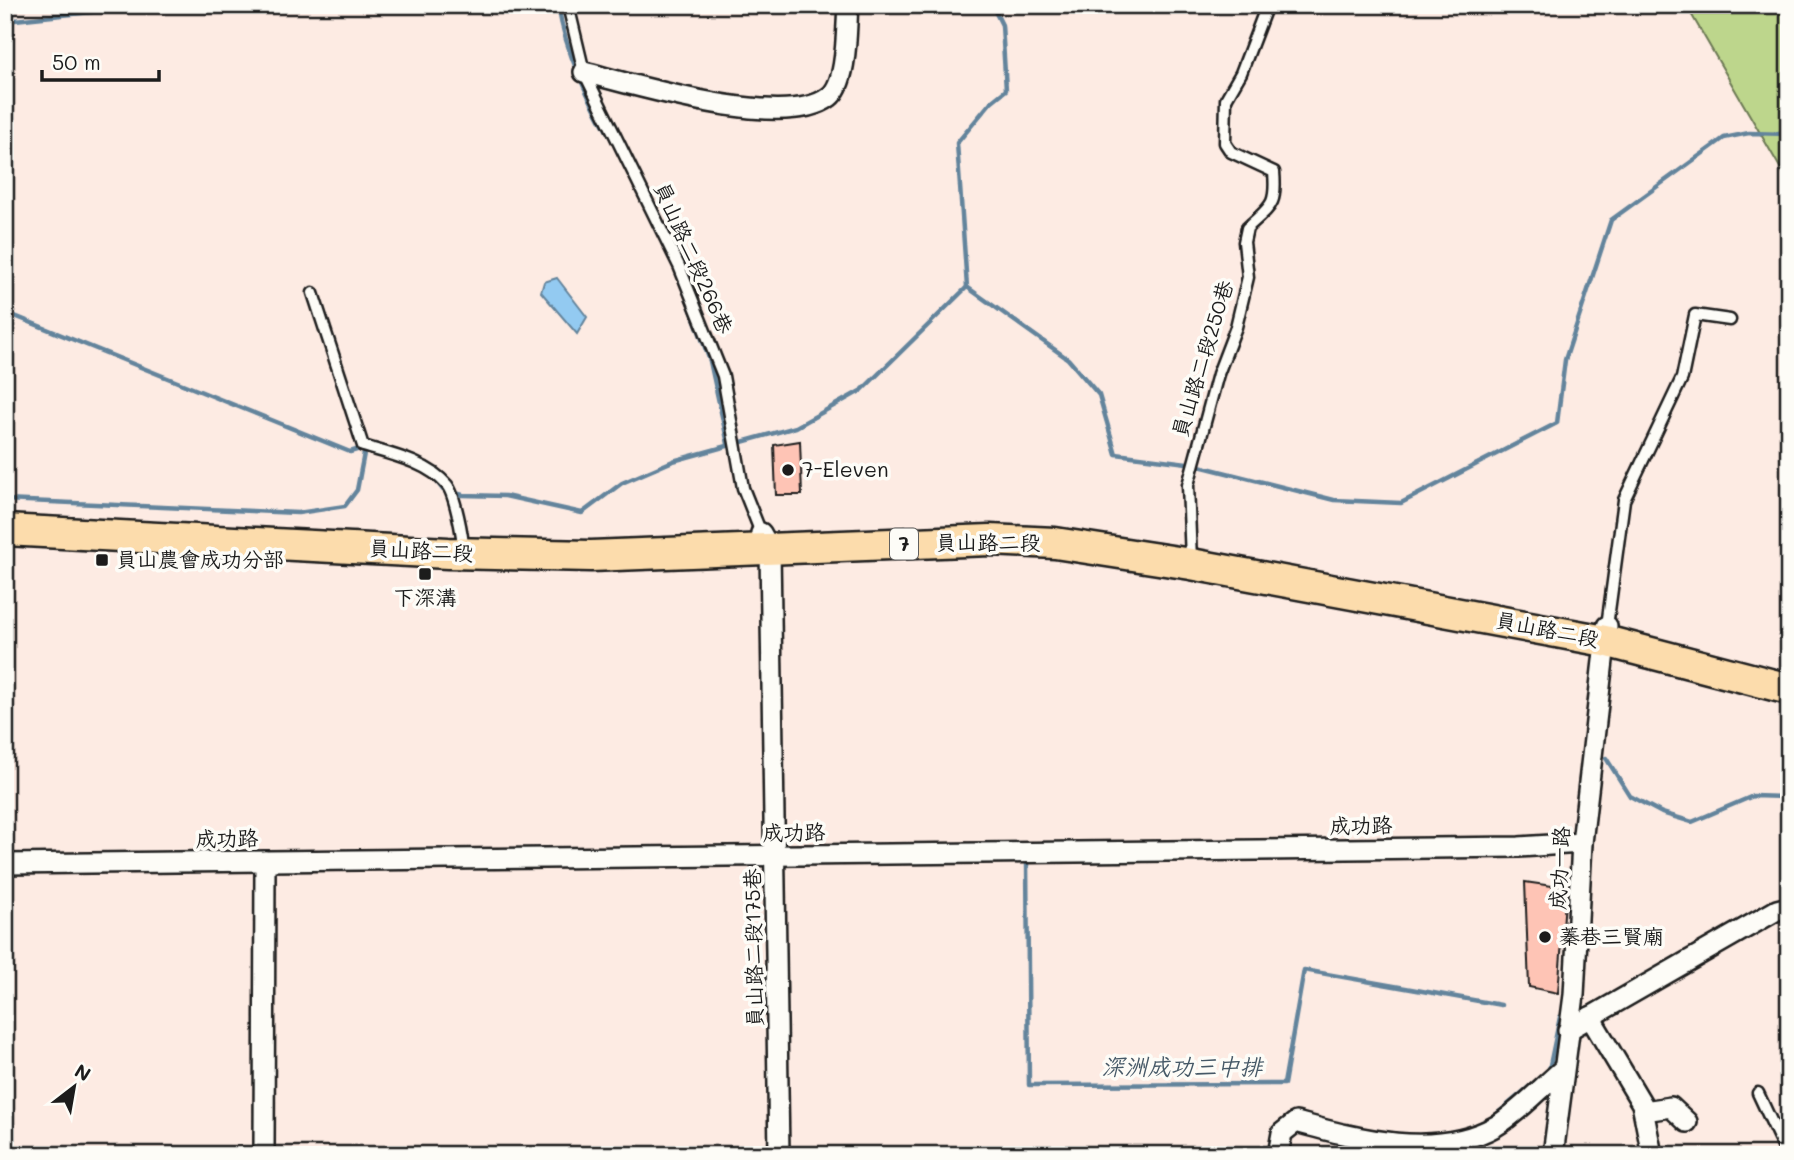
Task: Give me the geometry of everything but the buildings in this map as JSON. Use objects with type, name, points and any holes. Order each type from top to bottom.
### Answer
[{"type":"main road","name":"員山路二段","points":[[5,516],[591,556],[765,541],[990,540],[1055,543],[1192,557],[1606,633],[1789,673]]},
{"type":"main road","name":"員山路二段","points":[[5,530],[463,546]]},
{"type":"main road","name":"員山路二段","points":[[1606,633],[1789,689]]},
{"type":"street","points":[[584,72],[709,102],[761,109],[809,106],[829,97],[837,86],[842,70],[848,5]]},
{"type":"street","name":"員山路二段175巷","points":[[765,541],[775,856],[779,1155]]},
{"type":"street","name":"成功一路","points":[[1553,1155],[1579,933],[1582,843],[1606,633]]},
{"type":"street","name":"成功路","points":[[5,864],[1519,847],[1582,843]]},
{"type":"street","points":[[264,1155],[265,861]]},
{"type":"street","points":[[1568,1030],[1777,910],[1789,907]]},
{"type":"street","points":[[1590,1017],[1622,1066],[1644,1111],[1652,1155]]},
{"type":"street","points":[[1278,1155],[1282,1133],[1296,1122],[1346,1136],[1402,1145],[1457,1142],[1496,1126],[1562,1070]]},
{"type":"street","points":[[1644,1111],[1671,1107],[1687,1122]]},
{"type":"lane","name":"員山路二段266巷","points":[[568,5],[584,72],[679,266],[723,376],[743,488],[765,541]]},
{"type":"lane","name":"員山路二段250巷","points":[[1192,557],[1190,475],[1194,456],[1218,374],[1236,327],[1248,276],[1244,242],[1247,228],[1272,207],[1276,195],[1274,172],[1231,152],[1224,143],[1226,99],[1241,73],[1267,5]]},
{"type":"lane","points":[[313,293],[363,446],[419,465],[448,486],[463,546]]},
{"type":"lane","points":[[1606,633],[1624,500],[1682,378],[1695,315],[1730,320]]},
{"type":"lane","points":[[1758,1093],[1787,1155]]},
{"type":"green space","points":[[1686,5],[1789,5],[1789,183]]},
{"type":"water","points":[[557,278],[587,317],[577,334],[541,292],[544,282]]},
{"type":"waterway","points":[[5,21],[158,5]]},
{"type":"waterway","points":[[558,5],[566,41],[579,75],[612,140]]},
{"type":"waterway","points":[[576,8],[623,10],[691,5]]},
{"type":"waterway","points":[[967,287],[957,143],[991,102],[1006,90],[1002,25],[992,5]]},
{"type":"waterway","points":[[437,482],[443,490],[463,495],[505,496],[582,513],[622,483],[673,461],[796,427],[862,390],[967,287],[1068,359],[1099,395],[1116,454],[1187,463],[1334,500],[1401,503],[1557,423],[1565,360],[1611,220],[1724,138],[1749,133],[1789,134]]},
{"type":"waterway","points":[[686,296],[710,361],[728,444]]},
{"type":"waterway","points":[[5,312],[350,452],[363,448]]},
{"type":"waterway","points":[[5,500],[298,513],[345,506],[357,490],[365,448]]},
{"type":"waterway","points":[[1606,758],[1630,796],[1662,813],[1692,822],[1753,796],[1785,797],[1789,802]]},
{"type":"waterway","name":"深洲成功三中排","points":[[1027,861],[1029,1085],[1284,1084],[1304,970],[1501,1005]]},
{"type":"waterway","points":[[1549,1070],[1560,1017]]},
{"type":"waterway","points":[[1498,1113],[1531,1085]]},
{"type":"place","name":"7-Eleven","points":[[788,470]]},
{"type":"place","name":"員山農會成功分部","points":[[102,560]]},
{"type":"place","name":"下深溝","points":[[425,574]]},
{"type":"place","name":"蓁巷三賢廟","points":[[1545,937]]}]
